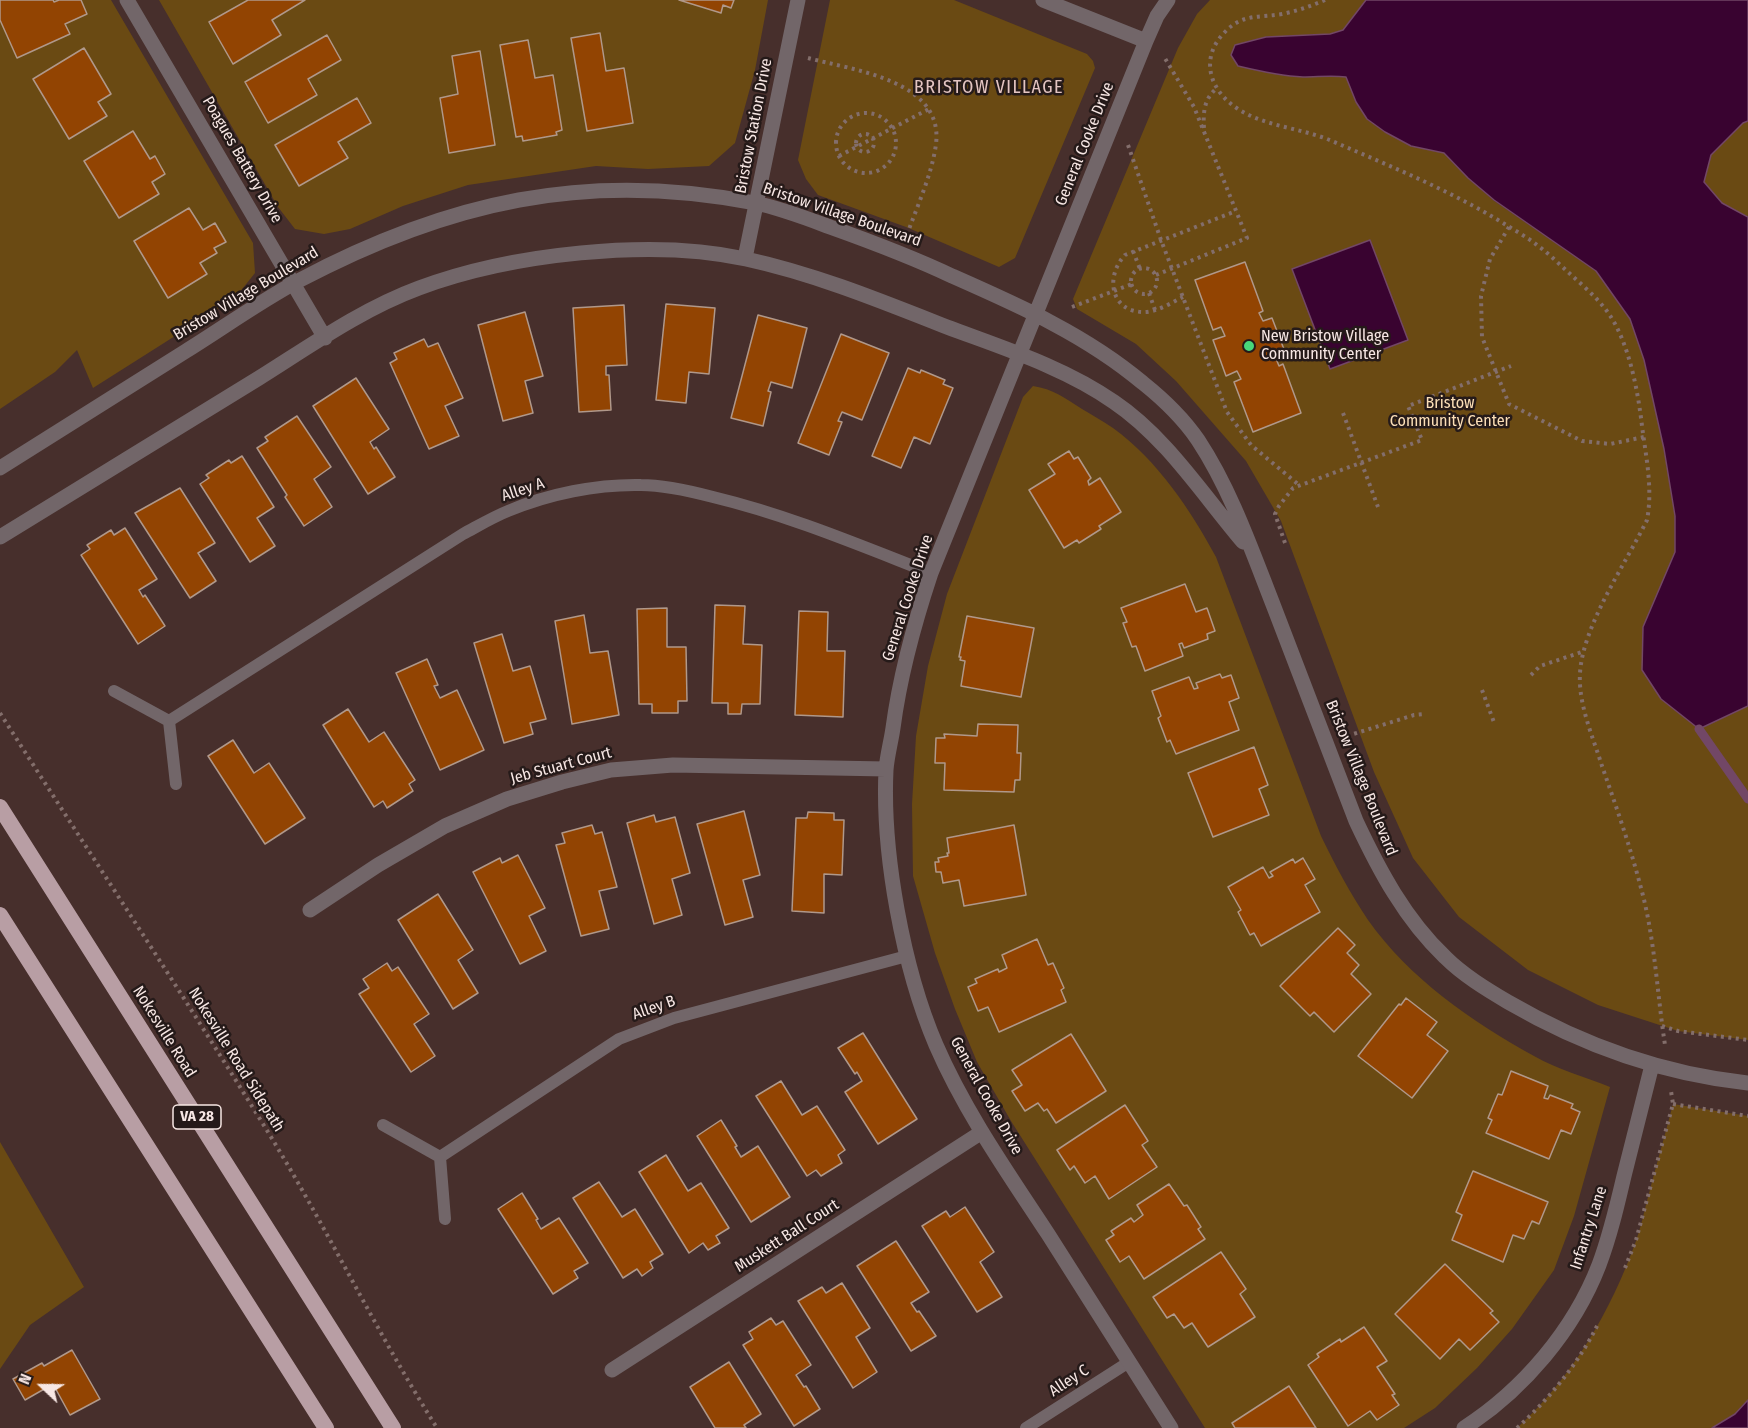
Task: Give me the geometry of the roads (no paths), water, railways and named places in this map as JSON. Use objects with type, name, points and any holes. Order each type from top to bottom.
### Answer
[{"type":"highway","name":"Nokesville Road","points":[[0,807],[393,1428]]},
{"type":"highway","points":[[0,915],[326,1428]]},
{"type":"street","name":"Poagues Battery Drive","points":[[127,0],[325,338]]},
{"type":"street","name":"Bristow Station Drive","points":[[745,258],[798,0]]},
{"type":"street","points":[[1043,0],[1146,42]]},
{"type":"street","name":"General Cooke Drive","points":[[1168,0],[1157,16],[1146,42],[931,573],[899,685],[886,769],[891,861],[907,956],[921,1005],[936,1045],[982,1132],[1171,1428]]},
{"type":"street","name":"Bristow Village Boulevard","points":[[0,468],[293,283],[363,248],[412,228],[492,204],[566,191],[648,190],[757,203],[797,215],[901,252],[1036,314],[1099,349],[1163,399],[1196,437],[1225,489],[1254,556],[1356,821],[1374,858],[1392,891],[1446,958],[1483,987],[1557,1029],[1668,1070],[1748,1083]]},
{"type":"street","name":"Bristow Village Boulevard","points":[[0,537],[325,338],[387,302],[416,289],[454,276],[512,263],[574,253],[661,250],[745,258],[831,283],[1019,355],[1084,384],[1115,402],[1144,425],[1178,462],[1254,556]]},
{"type":"street","name":"Jeb Stuart Court","points":[[310,910],[378,865],[445,826],[507,799],[601,772],[673,765],[886,769]]},
{"type":"street","name":"Infantry Lane","points":[[1464,1428],[1508,1394],[1540,1361],[1573,1317],[1587,1291],[1599,1264],[1617,1207],[1652,1065]]},
{"type":"street","name":"Muskett Ball Court","points":[[612,1370],[982,1132]]},
{"type":"lane","name":"Alley A","points":[[169,721],[464,534],[507,511],[555,496],[599,488],[642,485],[688,491],[744,504],[931,573]]},
{"type":"lane","points":[[114,691],[169,721],[176,784]]},
{"type":"lane","name":"Alley B","points":[[440,1157],[620,1039],[674,1018],[907,956]]},
{"type":"lane","points":[[383,1125],[440,1157],[445,1219]]},
{"type":"lane","name":"Alley C","points":[[1026,1428],[1129,1362]]},
{"type":"waterway","points":[[1699,729],[1748,799]]},
{"type":"place","name":"New Bristow Village Community Center","points":[[1249,346]]},
{"type":"district","name":"BRISTOW VILLAGE","points":[[989,88]]},
{"type":"park label","name":"Bristow Community Center","points":[[1450,413]]}]
